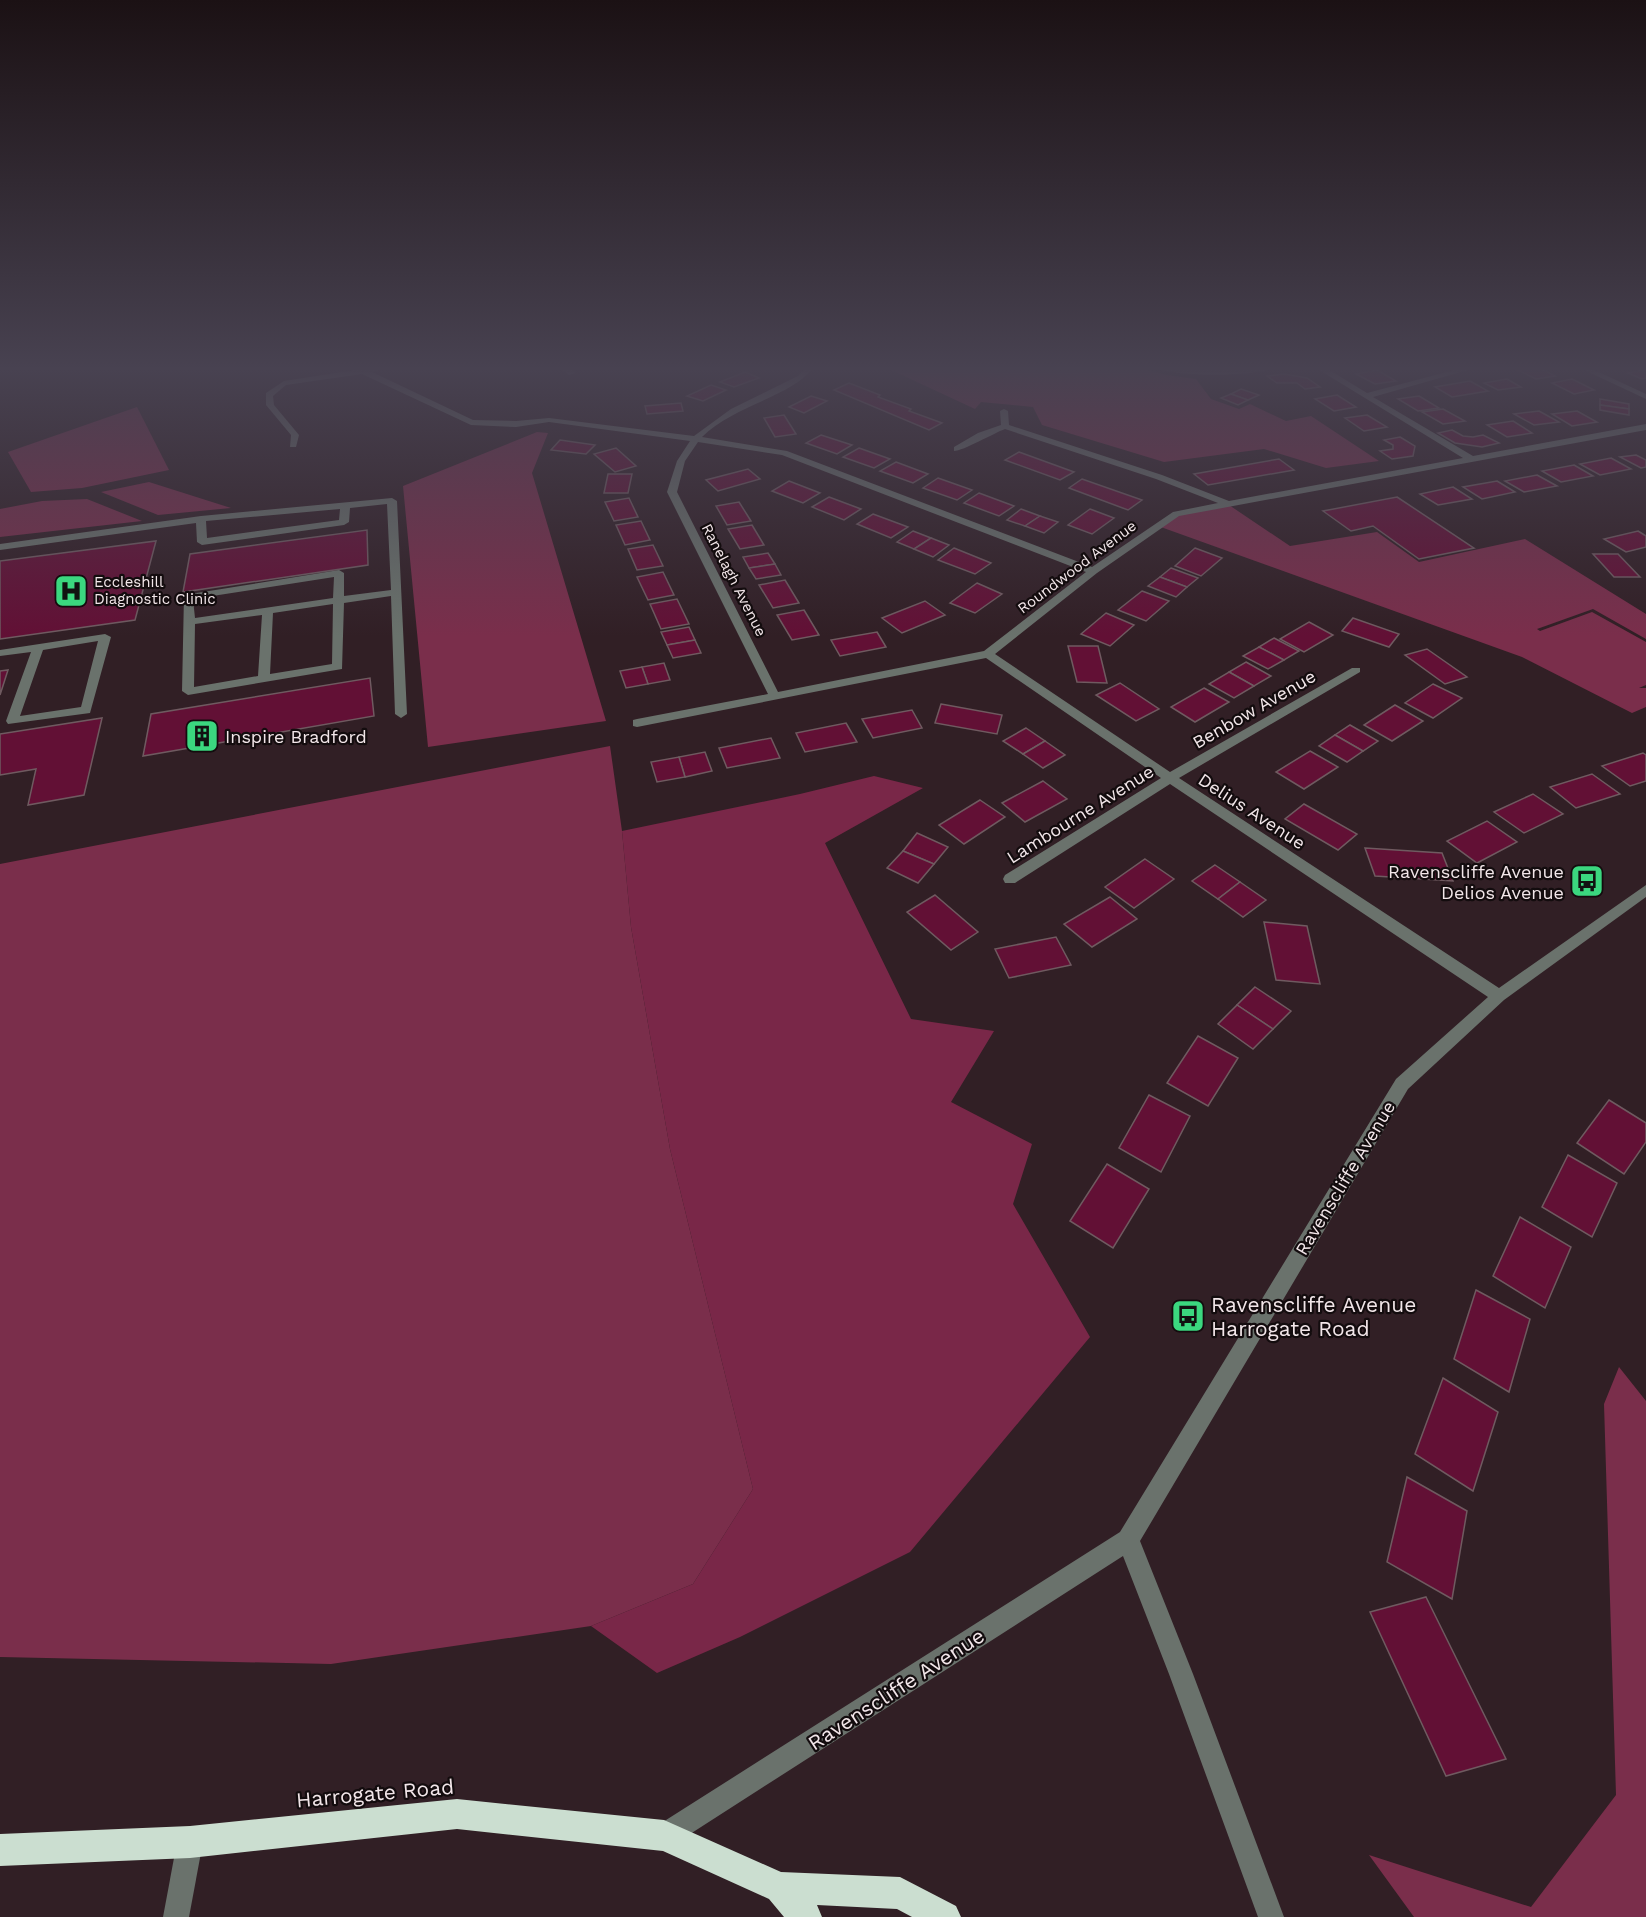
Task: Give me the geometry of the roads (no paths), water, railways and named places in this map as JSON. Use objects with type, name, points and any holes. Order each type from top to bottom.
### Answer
[{"type":"highway","name":"Harrogate Road","points":[[0,1850],[190,1842],[457,1814],[664,1836],[780,1888],[900,1893],[945,1917]]},
{"type":"highway","name":"Harrogate Road","points":[[780,1888],[806,1917]]},
{"type":"street","name":"Ranelagh Avenue","points":[[683,457],[672,492],[774,695]]},
{"type":"street","points":[[796,457],[1093,571]]},
{"type":"street","points":[[1100,457],[1226,503]]},
{"type":"street","name":"Roundwood Avenue","points":[[637,723],[988,654],[1093,571],[1176,514],[1479,457]]},
{"type":"street","points":[[0,547],[201,519],[392,501],[401,714]]},
{"type":"street","points":[[201,519],[202,542],[344,522],[345,505]]},
{"type":"street","points":[[339,573],[339,600],[338,667],[188,691],[190,622],[188,597],[339,573]]},
{"type":"street","points":[[190,622],[396,592]]},
{"type":"street","points":[[264,679],[268,611]]},
{"type":"street","points":[[0,653],[38,647],[105,637],[86,710],[12,721],[38,647]]},
{"type":"street","name":"Delius Avenue","points":[[988,654],[1170,778],[1499,996]]},
{"type":"street","name":"Benbow Avenue","points":[[1170,778],[1356,670]]},
{"type":"street","name":"Lambourne Avenue","points":[[1010,879],[1170,778]]},
{"type":"street","name":"Ravenscliffe Avenue","points":[[664,1836],[1128,1540],[1402,1084],[1499,996],[1646,890]]},
{"type":"street","points":[[1128,1540],[1181,1674],[1271,1917]]},
{"type":"street","points":[[176,1917],[190,1842]]},
{"type":"place","name":"Eccleshill Diagnostic Clinic","points":[[71,591]]},
{"type":"place","name":"Inspire Bradford","points":[[202,736]]},
{"type":"place","name":"Ravenscliffe Avenue Delios Avenue","points":[[1587,881]]},
{"type":"place","name":"Ravenscliffe Avenue Harrogate Road","points":[[1188,1316]]}]
